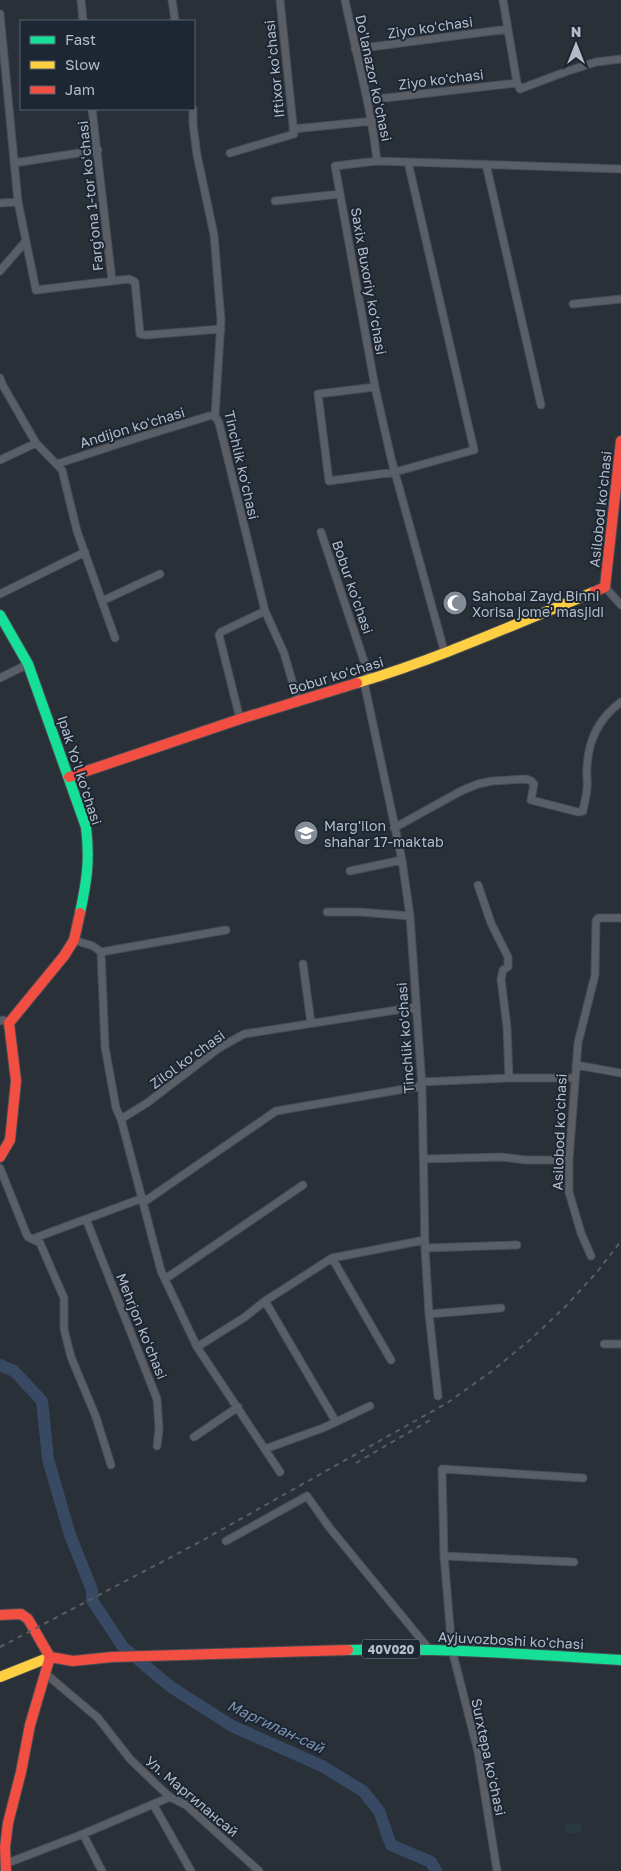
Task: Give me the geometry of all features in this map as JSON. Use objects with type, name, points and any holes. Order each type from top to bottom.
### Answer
[{"type":"street","points":[[81,0],[83,20]]},
{"type":"street","points":[[172,0],[175,20]]},
{"type":"street","name":"Iftixor koʻchasi","points":[[280,0],[293,132]]},
{"type":"street","name":"Do'lanazor koʻchasi","points":[[345,0],[368,100],[377,161]]},
{"type":"street","points":[[503,0],[518,88],[523,89],[596,62],[621,59]]},
{"type":"street","points":[[0,14],[18,202],[36,290],[130,279],[136,282],[139,330],[142,335],[220,329]]},
{"type":"street","name":"Ziyo koʻchasi","points":[[355,49],[508,29]]},
{"type":"street","name":"Ziyo ko'chasi","points":[[368,100],[517,83]]},
{"type":"street","name":"Fargʻona 1-tor koʻchasi","points":[[92,110],[112,280]]},
{"type":"street","name":"Tinchlik koʻchasi","points":[[193,110],[197,155],[214,235],[220,329],[215,416],[219,423],[265,611],[284,653],[298,701]]},
{"type":"street","points":[[230,153],[293,132],[372,121]]},
{"type":"street","points":[[14,162],[98,150]]},
{"type":"street","name":"Saxix Buxoriy ko‘chasi","points":[[445,654],[395,472],[376,387],[335,166],[377,161],[621,169]]},
{"type":"street","points":[[376,387],[318,394],[329,481],[395,472],[474,450],[408,162]]},
{"type":"street","points":[[486,164],[541,405]]},
{"type":"street","points":[[275,201],[340,194]]},
{"type":"street","points":[[0,203],[18,202]]},
{"type":"street","points":[[0,271],[25,242]]},
{"type":"street","points":[[573,304],[621,299]]},
{"type":"street","points":[[0,378],[36,443],[62,470],[66,482],[70,509],[115,638]]},
{"type":"street","name":"Andijon koʻchasi","points":[[57,464],[143,436],[215,416]]},
{"type":"street","name":"Asilobod koʻchasi","points":[[621,440],[605,587],[621,604]]},
{"type":"street","points":[[0,460],[36,443]]},
{"type":"street","name":"Bobur ko'chasi","points":[[321,532],[367,681]]},
{"type":"street","points":[[0,594],[85,552]]},
{"type":"street","points":[[102,601],[160,574]]},
{"type":"street","name":"Bobur koʻchasi","points":[[69,777],[240,719],[367,681],[445,654],[548,609],[605,587]]},
{"type":"street","points":[[240,719],[219,635],[221,632],[265,611]]},
{"type":"street","name":"Ipak Yoʻl koʻchasi","points":[[0,615],[28,664],[86,827],[89,851],[88,877],[74,940],[64,956],[4,1022],[16,1081],[10,1140],[0,1157]]},
{"type":"street","points":[[0,678],[28,664]]},
{"type":"street","name":"Tinchlik koʻchasi","points":[[367,681],[394,828],[402,860],[410,916],[422,1084],[425,1240],[429,1314],[438,1396]]},
{"type":"street","points":[[394,828],[461,791],[492,781],[526,779],[534,784],[531,800],[578,812],[583,811],[592,742],[601,720],[621,702]]},
{"type":"street","points":[[350,871],[402,860]]},
{"type":"street","points":[[478,885],[491,923],[508,957],[508,967],[503,970],[501,979],[507,1027],[509,1078]]},
{"type":"street","points":[[327,912],[359,912],[410,916]]},
{"type":"street","name":"Asilobod koʻchasi","points":[[591,1256],[581,1233],[569,1192],[569,1160],[576,1065],[578,1043],[595,975],[596,921],[598,918],[621,918]]},
{"type":"street","points":[[74,940],[93,946],[101,952],[226,930]]},
{"type":"street","points":[[101,952],[105,1047],[116,1108],[121,1119],[161,1271],[197,1347],[280,1472]]},
{"type":"street","points":[[303,964],[310,1024]]},
{"type":"street","name":"Zilol ko‘chasi","points":[[121,1119],[147,1104],[219,1048],[244,1034],[416,1007]]},
{"type":"street","name":"Asilobod koʻchasi","points":[[576,1065],[621,1073]]},
{"type":"street","points":[[32,1239],[143,1200],[276,1111],[422,1084],[509,1078],[575,1078]]},
{"type":"street","points":[[424,1159],[493,1157],[526,1160],[569,1160]]},
{"type":"street","points":[[0,1168],[26,1233],[40,1243],[64,1298],[64,1329],[66,1339],[96,1417],[111,1465]]},
{"type":"street","points":[[165,1278],[303,1185]]},
{"type":"street","name":"Mehrjon koʻchasi","points":[[86,1219],[158,1399],[159,1429],[157,1446]]},
{"type":"street","points":[[197,1347],[332,1258],[425,1240]]},
{"type":"street","points":[[426,1248],[517,1245]]},
{"type":"street","points":[[332,1258],[391,1360]]},
{"type":"street","points":[[265,1301],[336,1422]]},
{"type":"street","points":[[429,1314],[501,1308]]},
{"type":"street","points":[[604,1344],[621,1344]]},
{"type":"street","points":[[265,1449],[336,1422],[370,1406]]},
{"type":"street","points":[[194,1437],[238,1407]]},
{"type":"street","name":"Surxtepa koʻchasi","points":[[497,1871],[478,1752],[452,1650],[444,1556],[442,1470],[583,1478]]},
{"type":"street","points":[[226,1541],[307,1496],[329,1527],[429,1650]]},
{"type":"street","points":[[444,1556],[574,1562]]},
{"type":"street","points":[[0,1615],[21,1614],[28,1618],[50,1657],[28,1734],[21,1775],[6,1826],[3,1846],[6,1868],[170,1797]]},
{"type":"street","name":"Ayjuvozboshi ko'chasi","points":[[50,1657],[73,1661],[160,1655],[393,1649],[452,1650],[621,1660]]},
{"type":"street","points":[[0,1677],[50,1657]]},
{"type":"street","name":"Ул. Маргилансай","points":[[46,1674],[98,1718],[130,1759],[170,1797],[186,1805],[259,1871]]},
{"type":"street","points":[[154,1804],[191,1871]]},
{"type":"street","points":[[83,1834],[102,1871]]},
{"type":"green space","points":[[565,1824],[581,1824],[581,1833],[566,1833]]},
{"type":"waterway","name":"Маргилан-сай","points":[[0,1365],[14,1371],[42,1401],[48,1459],[70,1535],[92,1590],[92,1600],[123,1647],[171,1687],[232,1726],[322,1766],[363,1791],[379,1811],[391,1845],[431,1862],[436,1871]]},
{"type":"railway","points":[[0,1647],[196,1544],[447,1403],[492,1371],[531,1339],[565,1307],[597,1272],[621,1241]]},
{"type":"railway","points":[[356,1463],[432,1419]]},
{"type":"traffic: fast","points":[[0,615],[28,664],[86,827],[87,870],[80,913]]},
{"type":"traffic: fast","points":[[348,1650],[450,1651],[621,1660]]},
{"type":"traffic: slow","points":[[357,683],[447,652],[594,592]]},
{"type":"traffic: slow","points":[[0,1677],[50,1657]]},
{"type":"traffic: jam","points":[[594,592],[605,587],[621,441]]},
{"type":"traffic: jam","points":[[69,777],[240,719],[357,683]]},
{"type":"traffic: jam","points":[[0,1157],[10,1140],[16,1081],[9,1023],[64,956],[74,940],[80,913]]},
{"type":"traffic: jam","points":[[0,1615],[21,1614],[28,1619],[50,1657],[73,1661],[112,1657],[348,1650]]},
{"type":"traffic: jam","points":[[6,1871],[5,1847],[8,1823],[21,1772],[30,1725],[50,1657]]},
{"type":"place","name":"Sahobai Zayd Binni Xorisa jome' masjidi","points":[[455,603]]},
{"type":"place","name":"Marg'ilon shahar 17-maktab","points":[[306,833]]}]
